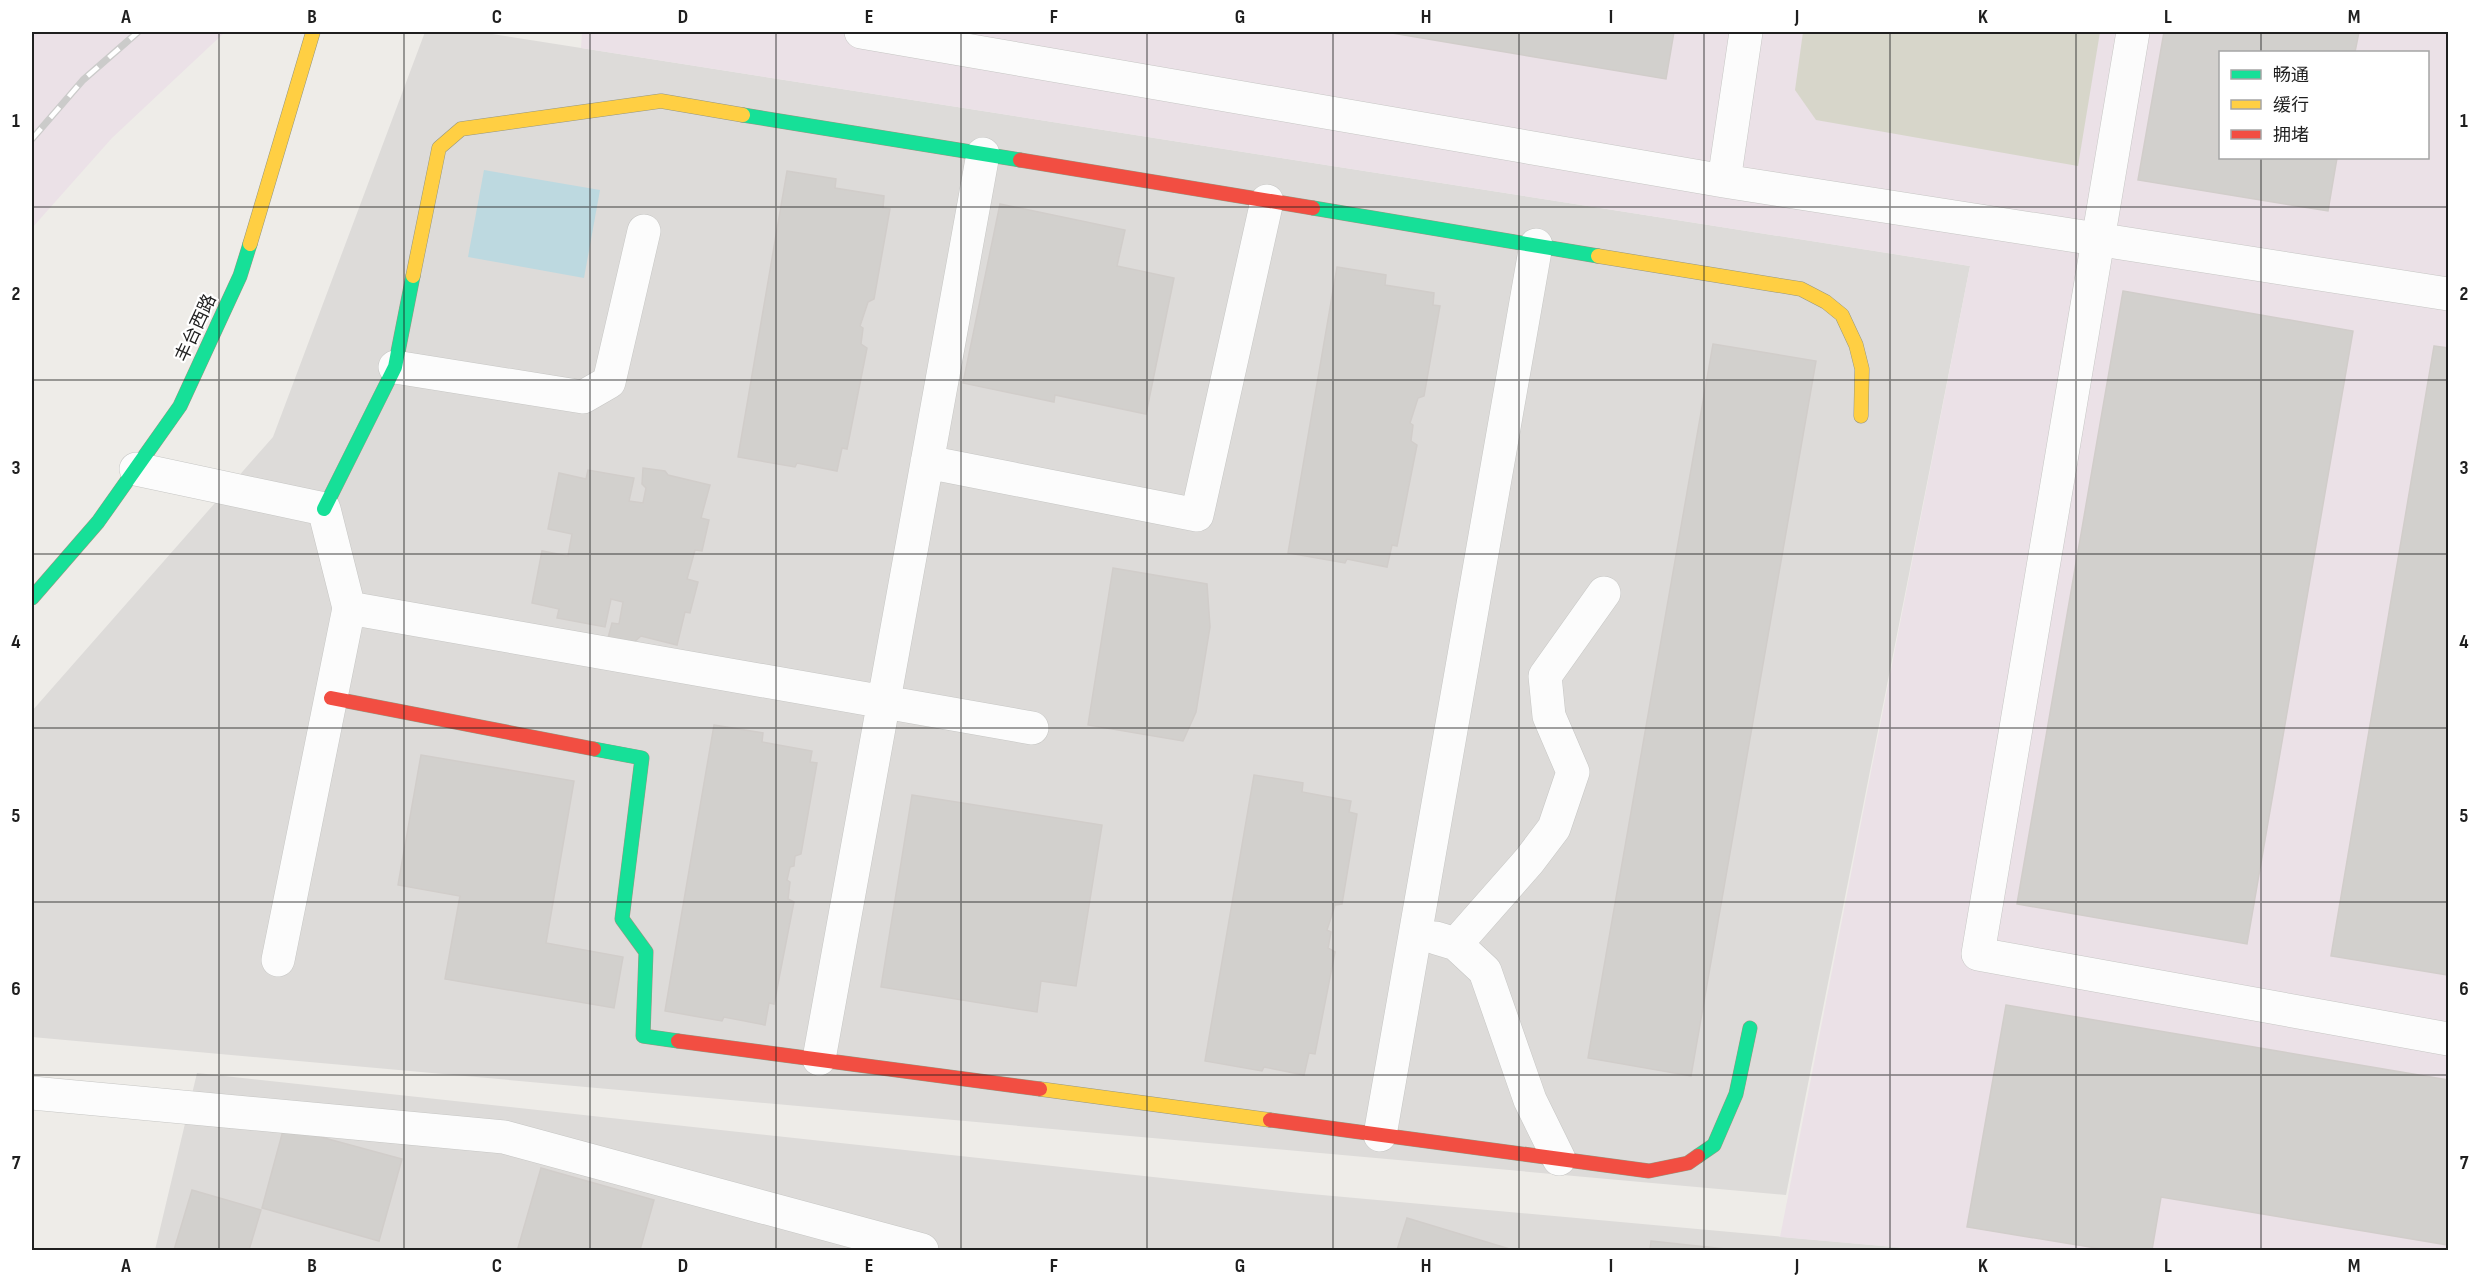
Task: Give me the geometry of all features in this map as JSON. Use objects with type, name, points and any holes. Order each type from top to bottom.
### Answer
[{"type":"street","name":"丰台西路","points":[[32,597],[98,522],[180,406],[240,276],[313,32]]},
{"type":"street","points":[[861,32],[1724,181],[2448,294]]},
{"type":"street","points":[[1724,181],[1746,32]]},
{"type":"street","points":[[2133,32],[1978,954],[2448,1039]]},
{"type":"street","points":[[278,960],[350,608],[324,509],[395,367],[439,148],[461,129],[661,101],[1801,289],[1826,302],[1842,315],[1856,345],[1862,369],[1861,416]]},
{"type":"street","points":[[819,1059],[982,154]]},
{"type":"street","points":[[927,462],[1197,515],[1268,201]]},
{"type":"street","points":[[395,367],[583,397],[609,382],[644,231]]},
{"type":"street","points":[[1380,1135],[1536,245]]},
{"type":"street","points":[[136,469],[324,509]]},
{"type":"street","points":[[1456,944],[1529,861],[1554,828],[1574,772],[1549,716],[1545,676],[1604,593]]},
{"type":"street","points":[[350,608],[1032,728]]},
{"type":"street","points":[[331,698],[642,758],[622,919],[646,952],[643,1036],[1649,1171],[1688,1163],[1714,1145],[1736,1094],[1750,1028]]},
{"type":"street","points":[[1416,931],[1456,944],[1485,971],[1530,1100],[1558,1159]]},
{"type":"street","points":[[32,1093],[504,1137],[922,1251]]},
{"type":"shaded area","points":[[32,32],[225,32],[112,138],[32,228]]},
{"type":"shaded area","points":[[425,32],[479,32],[1970,266],[1786,1195],[32,1037],[32,711],[273,437]]},
{"type":"shaded area","points":[[582,32],[2448,32],[2448,1250],[1928,1250],[1780,1237],[1970,266],[581,48]]},
{"type":"shaded area","points":[[1803,32],[2100,32],[2078,166],[1816,120],[1795,90]]},
{"type":"shaded area","points":[[197,1073],[1300,1193],[1928,1250],[155,1250]]},
{"type":"water","points":[[484,170],[600,190],[584,278],[468,257]]},
{"type":"building","points":[[1386,32],[1674,32],[1666,79]]},
{"type":"building","points":[[2164,32],[2359,32],[2355,51],[2219,51],[2219,159],[2337,159],[2328,211],[2138,180]]},
{"type":"building","points":[[787,171],[836,179],[835,188],[884,196],[883,208],[890,209],[874,299],[868,302],[860,326],[863,328],[861,344],[867,348],[847,449],[842,448],[837,471],[797,463],[795,467],[738,457]]},
{"type":"building","points":[[1000,204],[1125,230],[1117,266],[1174,278],[1146,414],[1055,395],[1054,402],[963,383]]},
{"type":"building","points":[[1337,267],[1386,275],[1385,285],[1434,293],[1433,305],[1440,306],[1424,396],[1418,398],[1410,423],[1413,425],[1411,441],[1417,445],[1397,546],[1392,545],[1387,567],[1347,559],[1345,563],[1288,553]]},
{"type":"building","points":[[2123,291],[2353,331],[2247,944],[2017,904]]},
{"type":"building","points":[[1713,344],[1816,361],[1691,1076],[1588,1058]]},
{"type":"building","points":[[2434,346],[2448,348],[2448,975],[2331,956]]},
{"type":"building","points":[[643,468],[665,471],[668,475],[710,485],[701,518],[709,520],[702,551],[695,550],[687,579],[698,582],[690,613],[685,612],[677,645],[641,636],[633,643],[608,638],[612,623],[619,624],[623,602],[611,599],[605,627],[557,618],[559,609],[532,603],[542,551],[568,556],[572,534],[548,529],[559,473],[586,479],[588,470],[634,478],[629,501],[643,503],[646,488],[642,484]]},
{"type":"building","points":[[1113,568],[1207,584],[1210,627],[1196,712],[1183,741],[1088,725]]},
{"type":"building","points":[[714,725],[763,733],[762,742],[812,751],[810,762],[817,763],[801,854],[795,856],[794,866],[790,867],[787,880],[790,882],[788,899],[794,902],[774,1004],[769,1003],[765,1025],[724,1017],[722,1021],[665,1011]]},
{"type":"building","points":[[421,755],[574,781],[546,943],[623,957],[614,1008],[445,979],[460,896],[398,885]]},
{"type":"building","points":[[1254,775],[1303,783],[1302,792],[1351,801],[1349,812],[1357,814],[1342,904],[1335,905],[1327,930],[1331,932],[1328,948],[1335,952],[1315,1054],[1309,1053],[1304,1075],[1264,1067],[1262,1071],[1205,1061]]},
{"type":"building","points":[[912,795],[1102,825],[1076,986],[1041,981],[1037,1012],[881,987]]},
{"type":"building","points":[[2006,1005],[2448,1080],[2448,1245],[2161,1197],[2152,1250],[2108,1250],[1967,1227]]},
{"type":"building","points":[[284,1127],[402,1159],[379,1241],[262,1208]]},
{"type":"building","points":[[541,1168],[654,1200],[640,1250],[526,1250],[518,1248]]},
{"type":"building","points":[[192,1190],[261,1210],[249,1250],[174,1250]]},
{"type":"building","points":[[1407,1218],[1513,1250],[1397,1250]]},
{"type":"building","points":[[1651,1241],[1735,1250],[1650,1250]]},
{"type":"railway","points":[[32,139],[83,80],[138,32]]},
{"type":"traffic: fast","points":[[743,115],[1020,160]]},
{"type":"traffic: fast","points":[[1313,208],[1598,256]]},
{"type":"traffic: fast","points":[[32,598],[98,522],[180,406],[240,276],[250,244]]},
{"type":"traffic: fast","points":[[324,509],[395,367],[413,276]]},
{"type":"traffic: fast","points":[[594,749],[642,758],[622,919],[646,952],[643,1036],[678,1041]]},
{"type":"traffic: fast","points":[[1698,1156],[1714,1145],[1736,1094],[1750,1028]]},
{"type":"traffic: slow","points":[[250,244],[313,32]]},
{"type":"traffic: slow","points":[[413,276],[439,148],[461,129],[661,101],[743,115]]},
{"type":"traffic: slow","points":[[1598,256],[1801,289],[1826,302],[1842,315],[1856,345],[1862,369],[1861,416]]},
{"type":"traffic: slow","points":[[1040,1089],[1270,1120]]},
{"type":"traffic: jam","points":[[1020,160],[1313,208]]},
{"type":"traffic: jam","points":[[331,698],[594,749]]},
{"type":"traffic: jam","points":[[678,1041],[1040,1089]]},
{"type":"traffic: jam","points":[[1270,1120],[1649,1171],[1688,1163],[1698,1156]]}]
